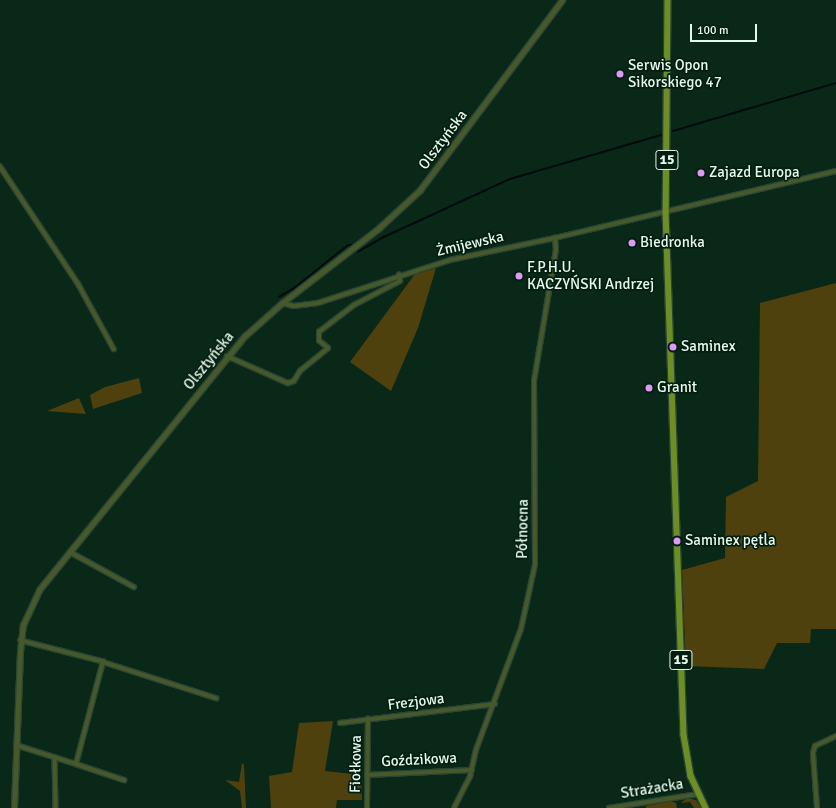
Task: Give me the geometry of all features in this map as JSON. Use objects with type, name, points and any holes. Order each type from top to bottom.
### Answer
[{"type":"main road","name":"15","points":[[668,0],[666,212],[684,735],[688,765],[698,794],[706,808]]},
{"type":"street","name":"Olsztyńska","points":[[14,808],[21,641],[23,625],[34,599],[227,356],[245,336],[282,303],[379,228],[420,190],[562,0]]},
{"type":"street","points":[[0,166],[79,285],[114,348]]},
{"type":"street","name":"Żmijewska","points":[[282,303],[294,306],[318,303],[399,275],[450,260],[554,238],[836,171]]},
{"type":"street","name":"Północna","points":[[454,808],[472,770],[476,750],[521,629],[535,565],[534,381],[556,250],[554,238]]},
{"type":"street","points":[[227,356],[288,383],[294,381],[300,371],[328,348],[320,341],[319,332],[354,305],[400,281],[399,275]]},
{"type":"street","points":[[70,552],[134,587]]},
{"type":"street","points":[[21,641],[103,662],[216,698]]},
{"type":"street","points":[[76,764],[103,662]]},
{"type":"street","name":"Frezjowa","points":[[340,723],[494,704]]},
{"type":"street","name":"Fiołkowa","points":[[367,808],[368,720]]},
{"type":"street","points":[[817,808],[813,777],[815,746],[836,736]]},
{"type":"street","points":[[16,745],[124,780]]},
{"type":"street","points":[[55,757],[56,808]]},
{"type":"street","name":"Goździkowa","points":[[367,775],[472,770]]},
{"type":"street","name":"Strażacka","points":[[609,808],[698,794]]},
{"type":"shaded area","points":[[436,268],[418,328],[391,391],[350,362],[415,274]]},
{"type":"shaded area","points":[[836,283],[836,629],[811,629],[810,643],[777,643],[764,669],[686,666],[682,570],[725,558],[726,497],[758,481],[760,303]]},
{"type":"shaded area","points":[[139,378],[142,393],[93,409],[90,395],[105,387]]},
{"type":"shaded area","points":[[79,398],[86,414],[47,411]]},
{"type":"shaded area","points":[[333,721],[325,771],[361,775],[362,800],[337,800],[336,808],[271,808],[269,776],[292,772],[299,723]]},
{"type":"shaded area","points":[[242,763],[244,765],[246,808],[242,808],[240,791],[225,780],[239,782]]},
{"type":"shaded area","points":[[687,798],[696,800],[702,808],[694,808],[690,802],[681,803]]},
{"type":"shaded area","points":[[671,801],[676,803],[677,808],[646,808],[646,806]]},
{"type":"waterway","points":[[673,131],[836,83]]},
{"type":"waterway","points":[[358,252],[384,237],[510,179],[661,135]]},
{"type":"waterway","points":[[279,297],[293,289],[348,245],[352,245]]},
{"type":"place","name":"Serwis Opon Sikorskiego 47","points":[[620,74]]},
{"type":"place","name":"Zajazd Europa","points":[[701,173]]},
{"type":"place","name":"Biedronka","points":[[632,243]]},
{"type":"place","name":"F.P.H.U. KACZYŃSKI Andrzej","points":[[519,276]]},
{"type":"place","name":"Saminex","points":[[673,347]]},
{"type":"place","name":"Granit","points":[[649,388]]},
{"type":"place","name":"Saminex pętla","points":[[677,541]]}]
